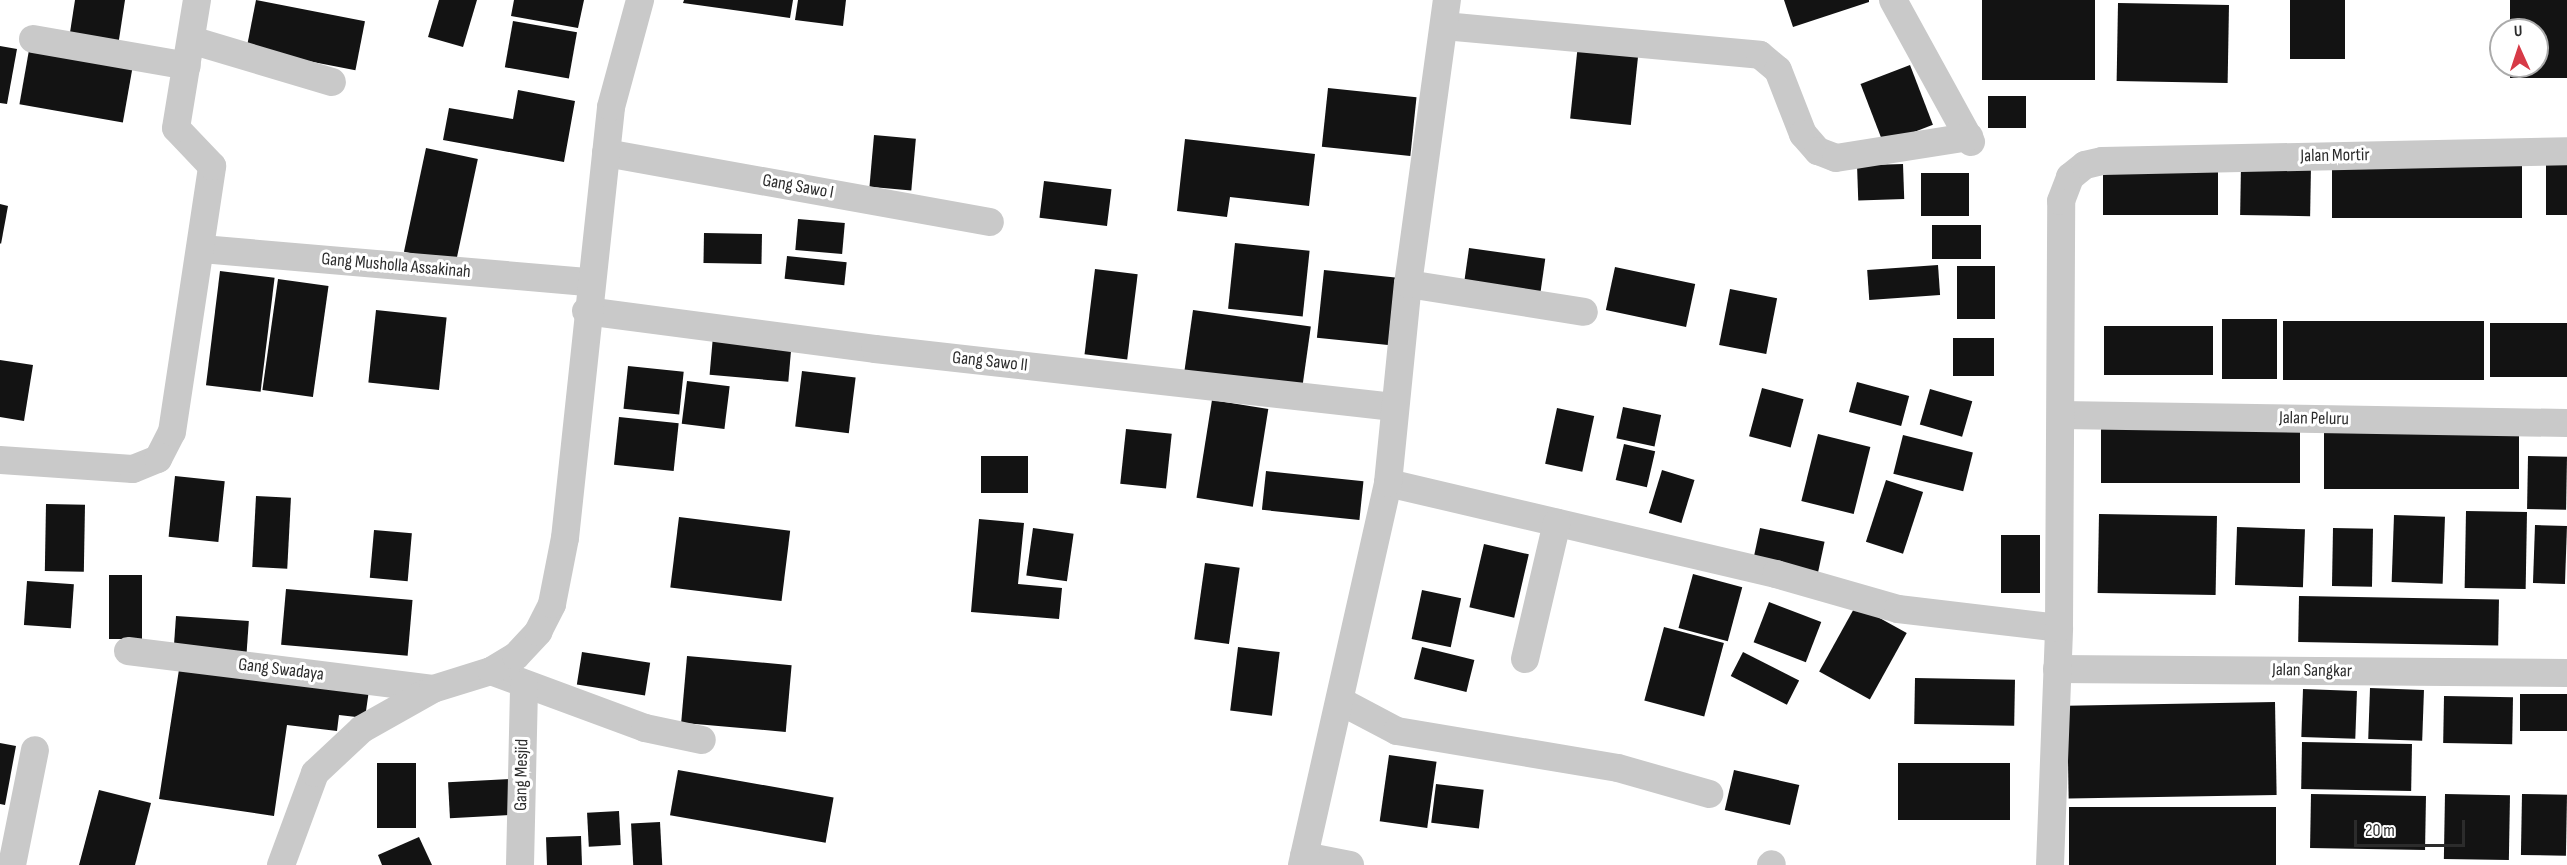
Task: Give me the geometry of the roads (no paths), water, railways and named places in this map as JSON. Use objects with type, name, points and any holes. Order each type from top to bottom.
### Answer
[{"type":"street","points":[[0,460],[134,469],[158,459],[172,432],[202,249],[212,166],[176,128],[197,0]]},
{"type":"street","points":[[281,865],[315,773],[362,729],[434,689],[491,671],[516,656],[538,632],[552,604],[565,538],[586,311],[611,107],[640,0]]},
{"type":"street","points":[[1350,865],[1303,861],[1388,483],[1408,284],[1445,13],[1760,55],[1778,70],[1810,143],[1836,158],[1970,140],[1893,0]]},
{"type":"street","points":[[33,39],[189,53],[332,82]]},
{"type":"street","name":"Jalan Mortir","points":[[2061,415],[2061,201],[2070,177],[2085,165],[2102,161],[2567,151]]},
{"type":"street","name":"Gang Sawo I","points":[[606,153],[990,222]]},
{"type":"street","name":"Gang Musholla Assakinah","points":[[202,249],[590,282]]},
{"type":"street","points":[[1408,284],[1584,312]]},
{"type":"street","name":"Gang Sawo II","points":[[586,311],[875,350],[1394,407]]},
{"type":"street","points":[[2050,865],[2059,628],[2061,415]]},
{"type":"street","name":"Jalan Peluru","points":[[2061,415],[2567,423]]},
{"type":"street","points":[[1388,483],[1776,574],[1898,609],[2059,628]]},
{"type":"street","points":[[1525,659],[1557,523]]},
{"type":"street","name":"Gang Swadaya","points":[[128,651],[434,689]]},
{"type":"street","name":"Jalan Sangkar","points":[[2057,669],[2567,673]]},
{"type":"street","points":[[491,671],[645,728],[702,740]]},
{"type":"street","name":"Gang Mesjid","points":[[520,865],[524,685]]},
{"type":"street","points":[[1340,700],[1397,731],[1618,768],[1709,794]]},
{"type":"street","points":[[12,865],[35,750]]}]
